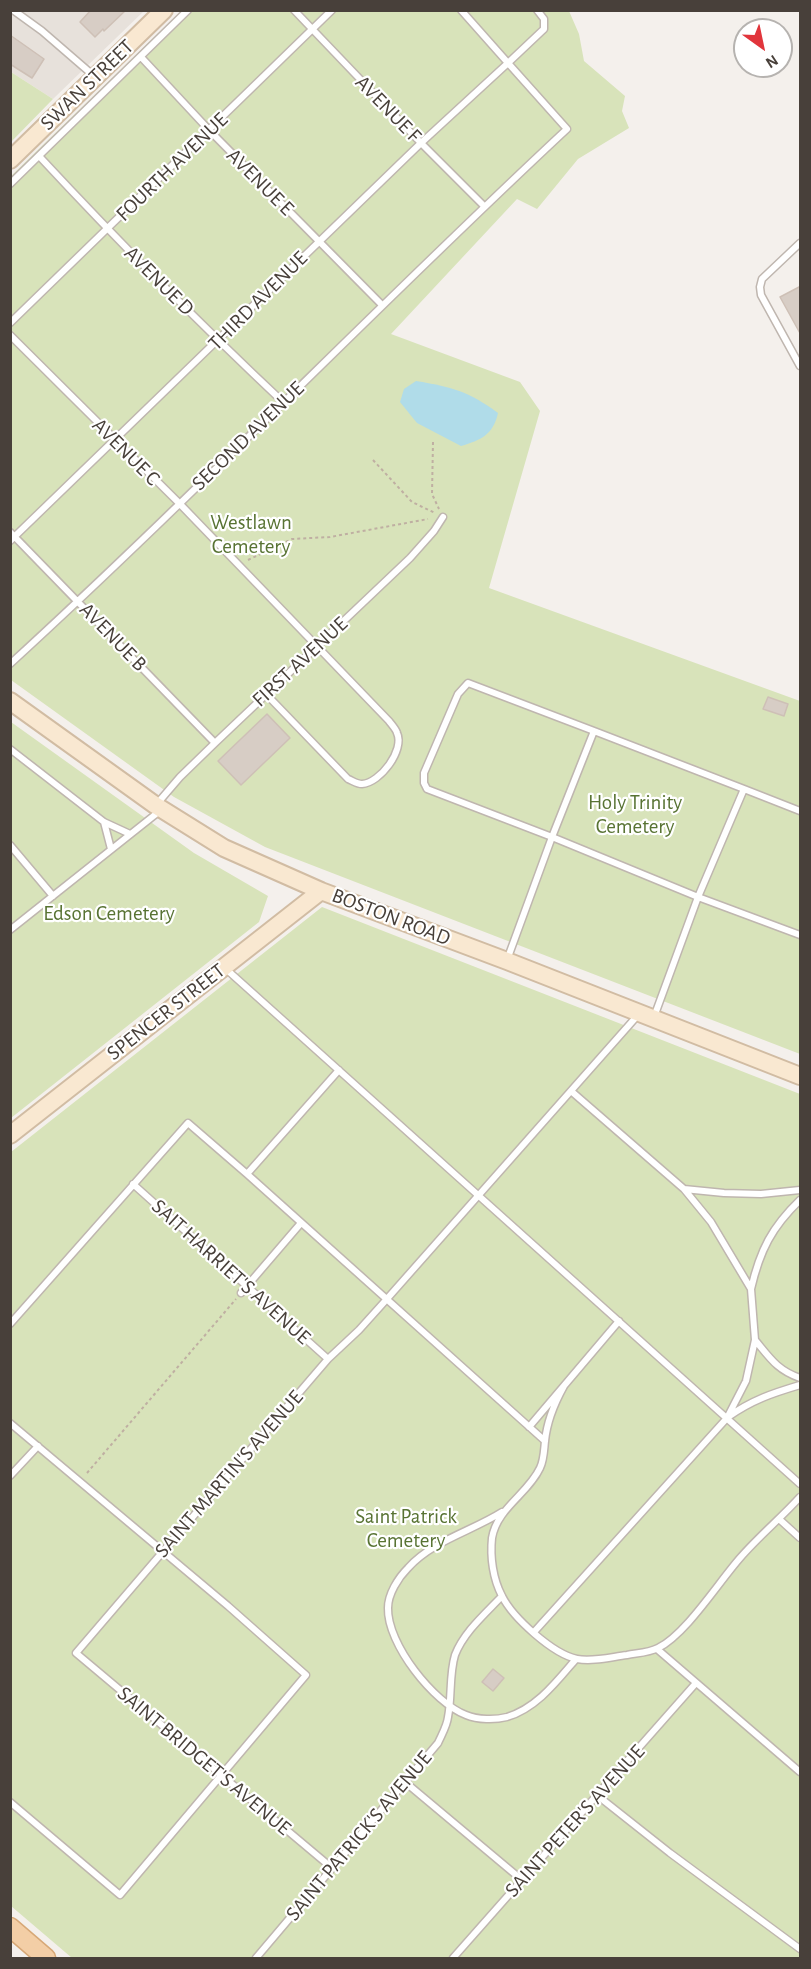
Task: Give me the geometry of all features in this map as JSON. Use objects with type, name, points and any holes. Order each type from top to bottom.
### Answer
[{"type":"main road","name":"SWAN STREET","points":[[10,160],[164,10]]},
{"type":"main road","name":"BOSTON ROAD","points":[[10,701],[158,807],[224,848],[321,891],[801,1076]]},
{"type":"main road","name":"SPENCER STREET","points":[[10,1135],[321,891]]},
{"type":"main road","points":[[10,1927],[46,1959]]},
{"type":"lane","points":[[13,10],[42,31],[96,77]]},
{"type":"lane","points":[[10,184],[188,10]]},
{"type":"lane","name":"AVENUE F","points":[[294,10],[484,206]]},
{"type":"lane","name":"FOURTH AVENUE","points":[[10,323],[332,10]]},
{"type":"lane","points":[[461,10],[508,63]]},
{"type":"lane","name":"THIRD AVENUE","points":[[12,537],[421,143],[544,29],[544,19],[537,10]]},
{"type":"lane","name":"AVENUE E","points":[[141,57],[209,130],[382,305]]},
{"type":"lane","name":"SECOND AVENUE","points":[[10,664],[78,601],[484,206],[567,129],[508,63]]},
{"type":"lane","name":"AVENUE D","points":[[39,156],[108,230],[218,341],[283,402]]},
{"type":"lane","points":[[801,243],[762,279],[760,287],[761,295],[801,366]]},
{"type":"lane","name":"AVENUE C","points":[[10,335],[179,503],[389,720],[398,734],[399,745],[394,759],[380,775],[368,783],[359,784],[348,779],[266,694]]},
{"type":"lane","name":"FIRST AVENUE","points":[[10,930],[130,834],[158,807],[172,785],[411,558],[443,517]]},
{"type":"lane","name":"AVENUE B","points":[[12,537],[78,601],[215,743]]},
{"type":"lane","points":[[801,811],[468,683],[458,694],[424,773],[424,783],[428,789],[698,897],[801,934]]},
{"type":"lane","points":[[507,961],[594,731]]},
{"type":"lane","points":[[10,749],[104,822],[130,834]]},
{"type":"lane","points":[[647,1016],[744,789]]},
{"type":"lane","points":[[104,822],[111,849]]},
{"type":"lane","points":[[10,844],[53,896]]},
{"type":"lane","points":[[224,966],[801,1484]]},
{"type":"lane","name":"SAINT MARTIN'S AVENUE","points":[[76,1653],[328,1359],[359,1330],[571,1091],[647,1016]]},
{"type":"lane","points":[[247,1174],[339,1070]]},
{"type":"lane","points":[[571,1091],[684,1189],[711,1222],[752,1289]]},
{"type":"lane","points":[[10,1324],[188,1123],[545,1441]]},
{"type":"lane","name":"SAIT HARRIET'S AVENUE","points":[[133,1184],[328,1359]]},
{"type":"lane","points":[[684,1189],[761,1194],[801,1190]]},
{"type":"lane","points":[[727,1418],[746,1381],[755,1340],[752,1289],[756,1268],[767,1240],[784,1215],[801,1200]]},
{"type":"lane","points":[[241,1293],[301,1223]]},
{"type":"lane","points":[[529,1427],[619,1321]]},
{"type":"lane","points":[[755,1340],[786,1373],[801,1378]]},
{"type":"lane","points":[[534,1632],[727,1418],[765,1395],[801,1385]]},
{"type":"lane","points":[[564,1386],[552,1409],[542,1466],[536,1476],[503,1512],[435,1547],[414,1562],[400,1578],[392,1592],[388,1606],[389,1620],[402,1652],[424,1681],[449,1705],[467,1716],[478,1719],[506,1718],[528,1707],[540,1698],[576,1659]]},
{"type":"lane","points":[[10,1424],[306,1675],[120,1895],[10,1802]]},
{"type":"lane","points":[[10,1476],[38,1446]]},
{"type":"lane","points":[[503,1512],[493,1534],[491,1547],[494,1573],[502,1596],[534,1632],[563,1654],[576,1659],[590,1660],[657,1649],[682,1629],[742,1556],[801,1497]]},
{"type":"lane","points":[[779,1519],[801,1538]]},
{"type":"lane","name":"SAINT PATRICK'S AVENUE","points":[[256,1959],[438,1743],[447,1724],[454,1658],[467,1634],[502,1596]]},
{"type":"lane","points":[[657,1649],[801,1772]]},
{"type":"lane","name":"SAINT BRIDGET'S AVENUE","points":[[76,1653],[332,1868]]},
{"type":"lane","name":"SAINT PETER'S AVENUE","points":[[453,1959],[696,1683]]},
{"type":"lane","points":[[405,1782],[522,1880]]},
{"type":"lane","points":[[598,1796],[670,1853],[801,1949]]},
{"type":"path","points":[[433,442],[432,494],[443,517]]},
{"type":"path","points":[[373,460],[412,502],[443,517]]},
{"type":"path","points":[[238,565],[292,539],[330,537],[443,517]]},
{"type":"path","points":[[80,1482],[241,1293]]},
{"type":"shaded area","points":[[10,11],[144,11],[53,99],[11,72]]},
{"type":"green space","name":"Westlawn Cemetery","points":[[181,11],[569,11],[579,34],[584,61],[625,96],[622,111],[629,128],[578,159],[537,209],[517,199],[391,334],[520,382],[540,411],[489,588],[800,701],[800,1054],[265,847],[174,797],[11,680],[10,177]]},
{"type":"green space","points":[[11,72],[53,99],[11,142]]},
{"type":"green space","name":"Edson Cemetery","points":[[11,722],[194,853],[268,896],[259,922],[11,1118]]},
{"type":"green space","name":"Saint Patrick Cemetery","points":[[322,907],[800,1094],[800,1958],[72,1958],[11,1906],[11,1152]]},
{"type":"water","points":[[416,381],[450,388],[478,400],[498,413],[493,427],[480,439],[461,446],[417,423],[400,402],[404,389]]},
{"type":"building","points":[[91,10],[126,10],[95,37],[80,22]]},
{"type":"building","points":[[10,35],[44,59],[32,78],[10,64]]},
{"type":"building","points":[[801,286],[801,335],[780,297]]},
{"type":"building","points":[[768,697],[788,704],[784,716],[763,709]]},
{"type":"building","points":[[267,714],[290,738],[241,785],[218,761]]},
{"type":"building","points":[[493,1669],[504,1678],[493,1691],[482,1682]]},
{"type":"park label","name":"Holy Trinity Cemetery","points":[[635,815]]}]
